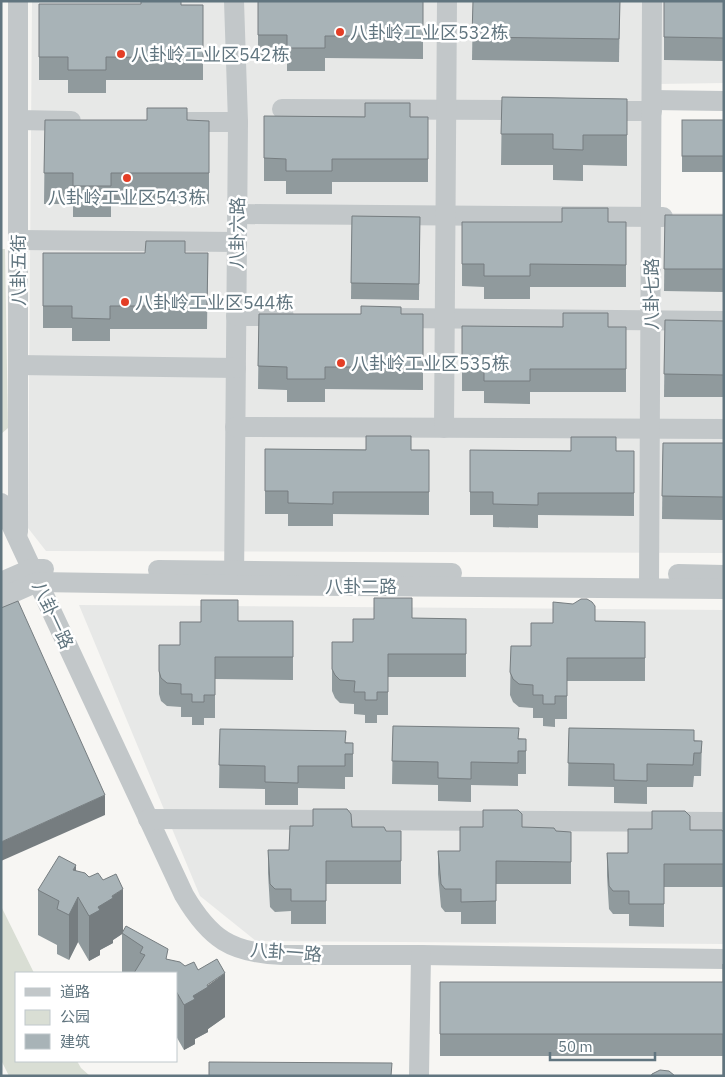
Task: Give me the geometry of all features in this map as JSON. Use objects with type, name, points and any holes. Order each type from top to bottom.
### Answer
[{"type":"street","name":"八卦五街","points":[[18,1],[18,538]]},
{"type":"street","name":"八卦六路","points":[[234,1],[238,122],[234,578]]},
{"type":"street","points":[[444,428],[447,1]]},
{"type":"street","name":"八卦七路","points":[[649,581],[652,1]]},
{"type":"street","points":[[583,111],[724,101]]},
{"type":"street","points":[[282,109],[544,110]]},
{"type":"street","points":[[18,120],[88,121]]},
{"type":"street","points":[[168,122],[238,122]]},
{"type":"street","points":[[237,214],[678,217]]},
{"type":"street","points":[[18,240],[237,242]]},
{"type":"street","points":[[236,316],[306,317]]},
{"type":"street","points":[[375,317],[724,321]]},
{"type":"street","points":[[18,365],[236,368]]},
{"type":"street","points":[[235,427],[724,429]]},
{"type":"street","points":[[1,447],[10,443],[18,435]]},
{"type":"street","name":"八卦一路","points":[[1,503],[184,895],[195,914],[210,931],[225,943],[243,950],[262,954],[724,959]]},
{"type":"street","name":"八卦二路","points":[[1,598],[34,575]]},
{"type":"street","name":"八卦二路","points":[[1,582],[34,575],[649,581],[724,575]]},
{"type":"street","name":"八卦二路","points":[[649,581],[724,589]]},
{"type":"street","points":[[148,819],[724,822]]},
{"type":"street","points":[[419,1076],[421,955]]},
{"type":"shaded area","points":[[32,1],[724,1],[724,83],[658,84],[660,213],[724,213],[724,553],[46,551],[28,528]]},
{"type":"shaded area","points":[[79,605],[724,610],[724,944],[256,941],[200,896]]},
{"type":"green space","points":[[1,249],[5,249],[8,428],[1,434]]},
{"type":"green space","points":[[1,906],[34,972],[15,972],[15,1062],[78,1062],[90,1076],[9,1076],[1,1060]]},
{"type":"building","name":"八卦岭工业区542栋","points":[[141,1],[181,1],[181,5],[203,5],[203,58],[106,57],[106,70],[68,70],[68,57],[39,57],[39,4],[141,4]]},
{"type":"building","name":"八卦岭工业区532栋","points":[[258,1],[423,1],[423,36],[325,36],[325,48],[287,48],[287,35],[258,35]]},
{"type":"building","points":[[473,1],[620,1],[619,39],[472,37]]},
{"type":"building","points":[[664,1],[724,1],[724,38],[664,37]]},
{"type":"building","points":[[502,97],[627,99],[627,135],[583,135],[583,150],[553,149],[553,134],[501,134]]},
{"type":"building","points":[[365,103],[410,103],[410,117],[428,117],[428,159],[332,159],[332,171],[286,171],[286,159],[264,158],[264,116],[365,117]]},
{"type":"building","points":[[147,108],[187,108],[187,120],[209,121],[209,173],[111,173],[111,186],[73,186],[73,173],[44,173],[45,120],[147,120]]},
{"type":"building","points":[[682,120],[724,120],[724,156],[682,156]]},
{"type":"building","points":[[562,208],[608,208],[608,222],[626,222],[626,265],[530,264],[530,276],[484,276],[484,264],[462,264],[462,222],[562,222]]},
{"type":"building","points":[[665,215],[724,215],[724,269],[664,269]]},
{"type":"building","points":[[352,216],[420,217],[419,284],[351,283]]},
{"type":"building","name":"八卦岭工业区544栋","points":[[146,241],[185,241],[185,253],[208,253],[207,306],[110,306],[110,319],[72,318],[72,306],[43,306],[43,253],[145,253]]},
{"type":"building","name":"八卦岭工业区535栋","points":[[361,306],[401,307],[401,314],[423,314],[423,367],[325,367],[325,379],[287,379],[287,367],[258,366],[259,314],[361,314]]},
{"type":"building","points":[[563,313],[608,313],[608,327],[626,327],[626,369],[530,369],[530,381],[484,381],[484,368],[462,368],[462,326],[563,327]]},
{"type":"building","points":[[665,320],[724,321],[724,375],[664,374]]},
{"type":"building","points":[[366,436],[411,436],[411,450],[429,450],[429,492],[333,492],[333,504],[288,503],[288,491],[265,491],[265,449],[366,450]]},
{"type":"building","points":[[571,437],[616,437],[616,451],[634,451],[634,493],[538,493],[538,505],[493,504],[493,492],[470,492],[470,450],[571,451]]},
{"type":"building","points":[[663,443],[724,443],[724,497],[662,496]]},
{"type":"building","points":[[374,598],[412,598],[412,618],[466,619],[466,654],[388,654],[388,692],[377,692],[377,700],[365,700],[365,692],[354,692],[355,681],[340,680],[335,675],[332,669],[332,642],[353,642],[353,619],[374,619]]},
{"type":"building","points":[[581,599],[587,599],[595,606],[595,621],[645,622],[645,658],[567,658],[567,696],[555,696],[555,704],[543,704],[543,695],[533,695],[533,685],[519,684],[513,679],[510,672],[511,646],[531,646],[531,623],[553,623],[553,602],[573,604]]},
{"type":"building","points":[[201,600],[238,600],[238,621],[293,621],[293,657],[215,657],[215,695],[204,695],[204,702],[192,702],[192,694],[181,694],[181,684],[167,683],[161,678],[159,671],[159,645],[180,645],[180,622],[201,622]]},
{"type":"building","points":[[18,601],[105,795],[1,842],[1,608]]},
{"type":"building","points":[[393,726],[519,728],[518,739],[526,739],[526,751],[518,751],[518,763],[471,762],[471,779],[438,778],[438,762],[392,761]]},
{"type":"building","points":[[569,728],[694,730],[694,741],[702,741],[701,753],[694,753],[693,765],[647,764],[647,781],[614,780],[614,764],[568,763]]},
{"type":"building","points":[[220,729],[346,731],[345,743],[353,743],[353,754],[345,754],[345,766],[298,766],[298,783],[265,782],[265,766],[219,765]]},
{"type":"building","points":[[313,809],[347,809],[351,814],[352,827],[384,827],[386,831],[401,831],[401,861],[326,861],[326,901],[291,901],[291,889],[275,889],[270,884],[268,850],[289,850],[290,826],[313,826]]},
{"type":"building","points":[[483,810],[518,810],[522,814],[522,827],[554,828],[556,831],[571,832],[571,862],[496,861],[496,901],[461,902],[461,889],[445,889],[441,884],[438,851],[460,851],[460,827],[483,827]]},
{"type":"building","points":[[652,811],[685,811],[690,816],[690,830],[722,830],[724,833],[724,864],[664,864],[664,904],[629,904],[629,891],[613,891],[609,886],[607,853],[628,853],[628,829],[652,829]]},
{"type":"building","points":[[59,856],[76,865],[73,870],[85,873],[89,877],[98,873],[103,880],[116,874],[123,889],[98,907],[100,910],[89,916],[78,897],[69,915],[57,909],[59,901],[38,890]]},
{"type":"building","points":[[126,926],[168,949],[166,959],[180,962],[185,966],[194,962],[198,970],[217,959],[225,973],[193,996],[195,999],[184,1005],[178,994],[178,972],[135,972],[145,955],[140,953],[143,947],[122,933]]},
{"type":"building","points":[[723,964],[724,1076],[723,1034],[440,1034],[440,982],[723,982]]},
{"type":"building","points":[[209,1062],[392,1063],[391,1076],[209,1076]]},
{"type":"building","points":[[660,1070],[669,1071],[675,1076],[651,1076]]},
{"type":"place","name":"八卦岭工业区532栋","points":[[340,32]]},
{"type":"place","name":"八卦岭工业区542栋","points":[[121,54]]},
{"type":"place","name":"八卦岭工业区543栋","points":[[127,178]]},
{"type":"place","name":"八卦岭工业区544栋","points":[[125,302]]},
{"type":"place","name":"八卦岭工业区535栋","points":[[341,363]]}]
